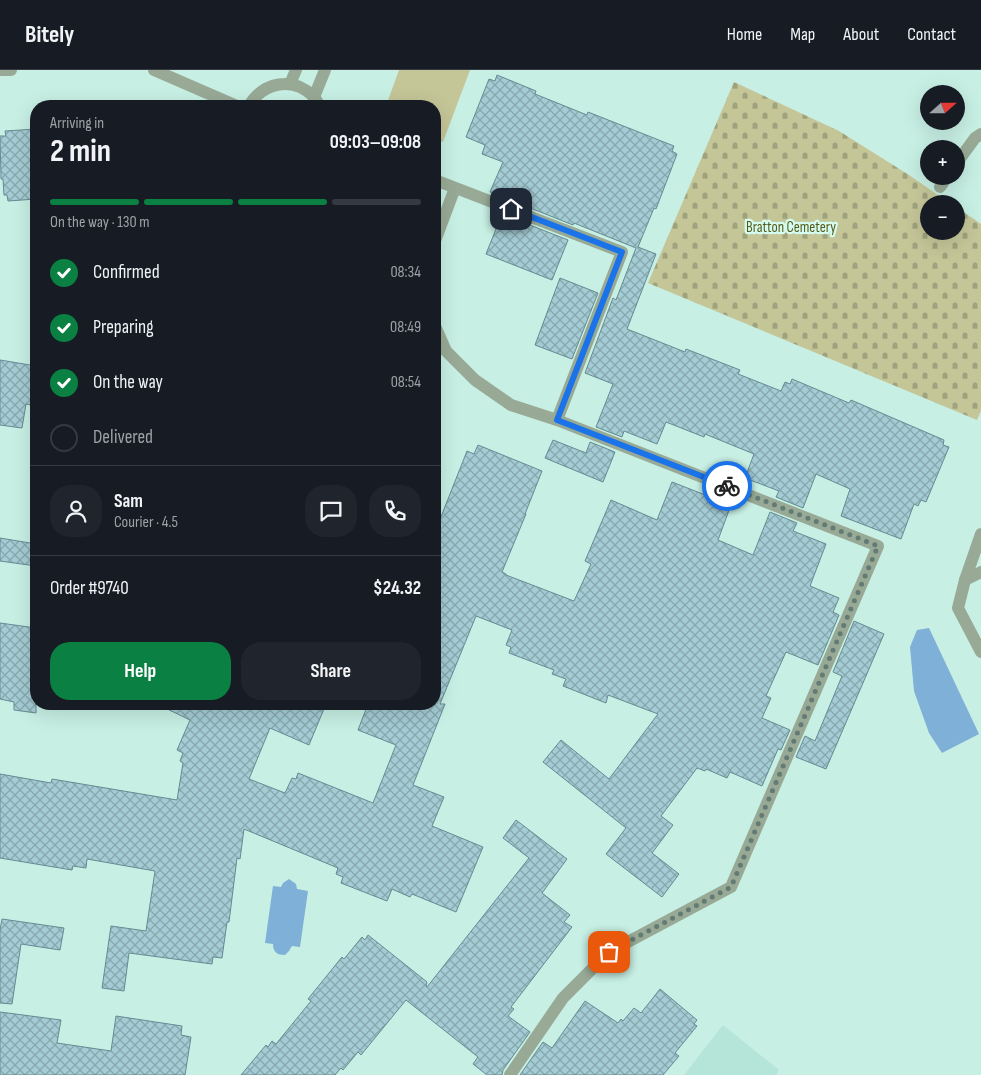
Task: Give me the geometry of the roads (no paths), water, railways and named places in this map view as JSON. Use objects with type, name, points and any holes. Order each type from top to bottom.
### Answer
[{"type":"lane","points":[[0,70],[11,70]]},
{"type":"lane","points":[[154,70],[223,100]]},
{"type":"lane","points":[[290,84],[296,70]]},
{"type":"lane","points":[[318,100],[325,70]]},
{"type":"lane","points":[[253,100],[264,90],[276,85],[290,84],[303,88],[315,100]]},
{"type":"lane","points":[[965,152],[975,138],[981,134]]},
{"type":"lane","points":[[441,182],[622,252],[557,420]]},
{"type":"lane","points":[[441,225],[455,188]]},
{"type":"lane","points":[[441,339],[446,350],[475,380],[510,405],[557,420],[878,546],[731,887],[609,952],[563,998],[510,1075]]},
{"type":"lane","points":[[981,534],[965,580],[958,608],[981,652]]},
{"type":"lane","points":[[965,580],[981,572]]},
{"type":"water","points":[[929,628],[979,734],[942,753],[929,733],[914,691],[910,647],[917,630]]},
{"type":"water","points":[[289,879],[296,884],[297,889],[308,891],[300,947],[292,946],[285,955],[282,955],[275,951],[273,944],[265,943],[273,886],[281,887]]},
{"type":"park label","name":"Bratton Cemetery","points":[[791,227]]}]
